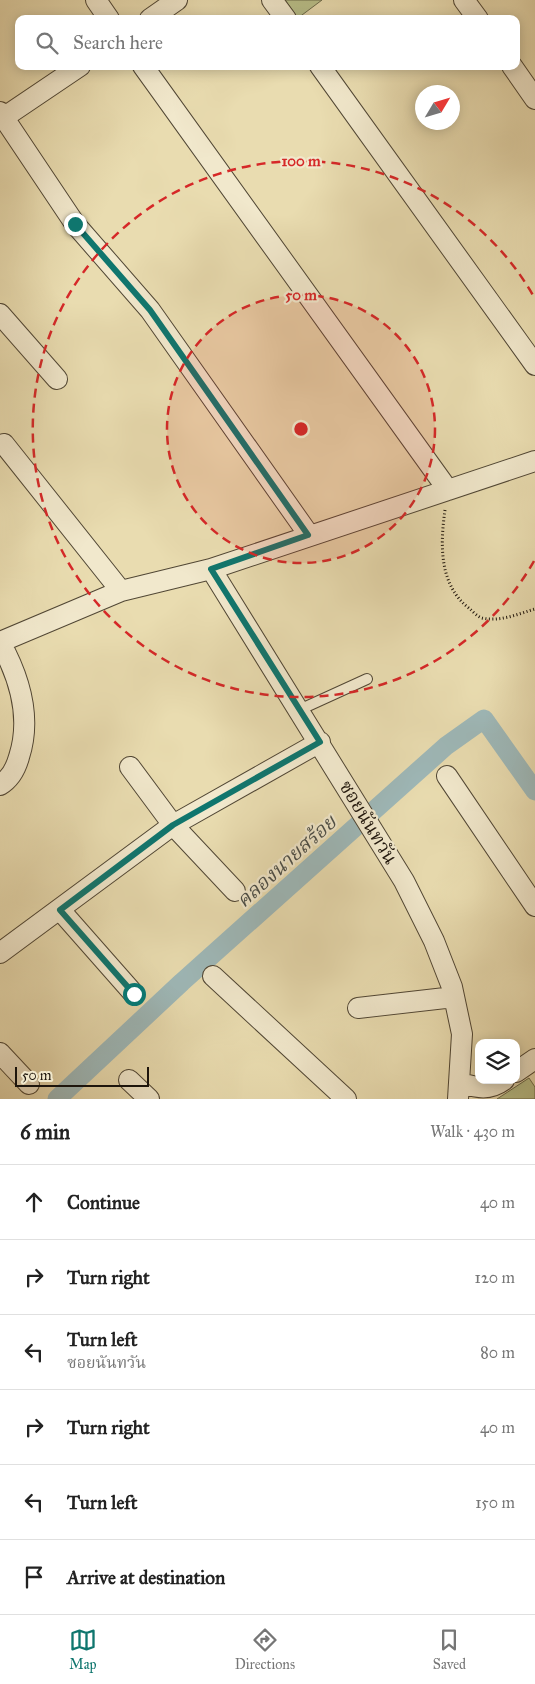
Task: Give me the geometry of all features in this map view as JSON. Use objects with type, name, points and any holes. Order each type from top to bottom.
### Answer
[{"type":"street","points":[[96,0],[106,15]]},
{"type":"street","points":[[156,15],[177,0]]},
{"type":"street","points":[[272,0],[283,15]]},
{"type":"street","points":[[464,0],[475,15]]},
{"type":"street","points":[[74,70],[1,116],[75,224],[150,310],[308,535]]},
{"type":"street","points":[[146,70],[448,490]]},
{"type":"street","points":[[323,70],[535,365]]},
{"type":"street","points":[[515,70],[535,99]]},
{"type":"street","points":[[0,314],[57,379]]},
{"type":"street","points":[[4,444],[121,591]]},
{"type":"street","points":[[0,784],[5,782],[16,768],[26,736],[24,708],[13,665],[0,642],[121,591],[211,569],[308,535],[535,461]]},
{"type":"street","name":"ซอยนันทวัน","points":[[211,569],[320,742],[404,881],[434,941],[454,997],[462,1034],[459,1091]]},
{"type":"street","points":[[0,953],[173,825],[320,742]]},
{"type":"street","points":[[130,767],[173,825],[234,891]]},
{"type":"street","points":[[446,776],[535,906]]},
{"type":"street","points":[[60,910],[134,994]]},
{"type":"street","points":[[213,976],[346,1099]]},
{"type":"street","points":[[358,1008],[454,997]]},
{"type":"street","points":[[0,1053],[29,1084]]},
{"type":"street","points":[[129,1080],[150,1099]]},
{"type":"street","points":[[459,1091],[482,1089],[499,1084]]},
{"type":"lane","points":[[299,710],[367,679]]},
{"type":"path","points":[[448,490],[442,534],[442,558],[449,584],[460,602],[481,618],[506,618],[535,609]]},
{"type":"green space","points":[[285,0],[322,0],[302,15],[296,15]]},
{"type":"green space","points":[[529,1078],[535,1087],[535,1099],[497,1099],[520,1084]]},
{"type":"waterway","name":"คลองนายสร้อย","points":[[57,1099],[182,982],[446,746],[484,719],[535,791]]},
{"type":"route","points":[[75,224],[150,310],[308,535],[211,569],[320,742],[173,825],[60,910],[134,994]]}]
